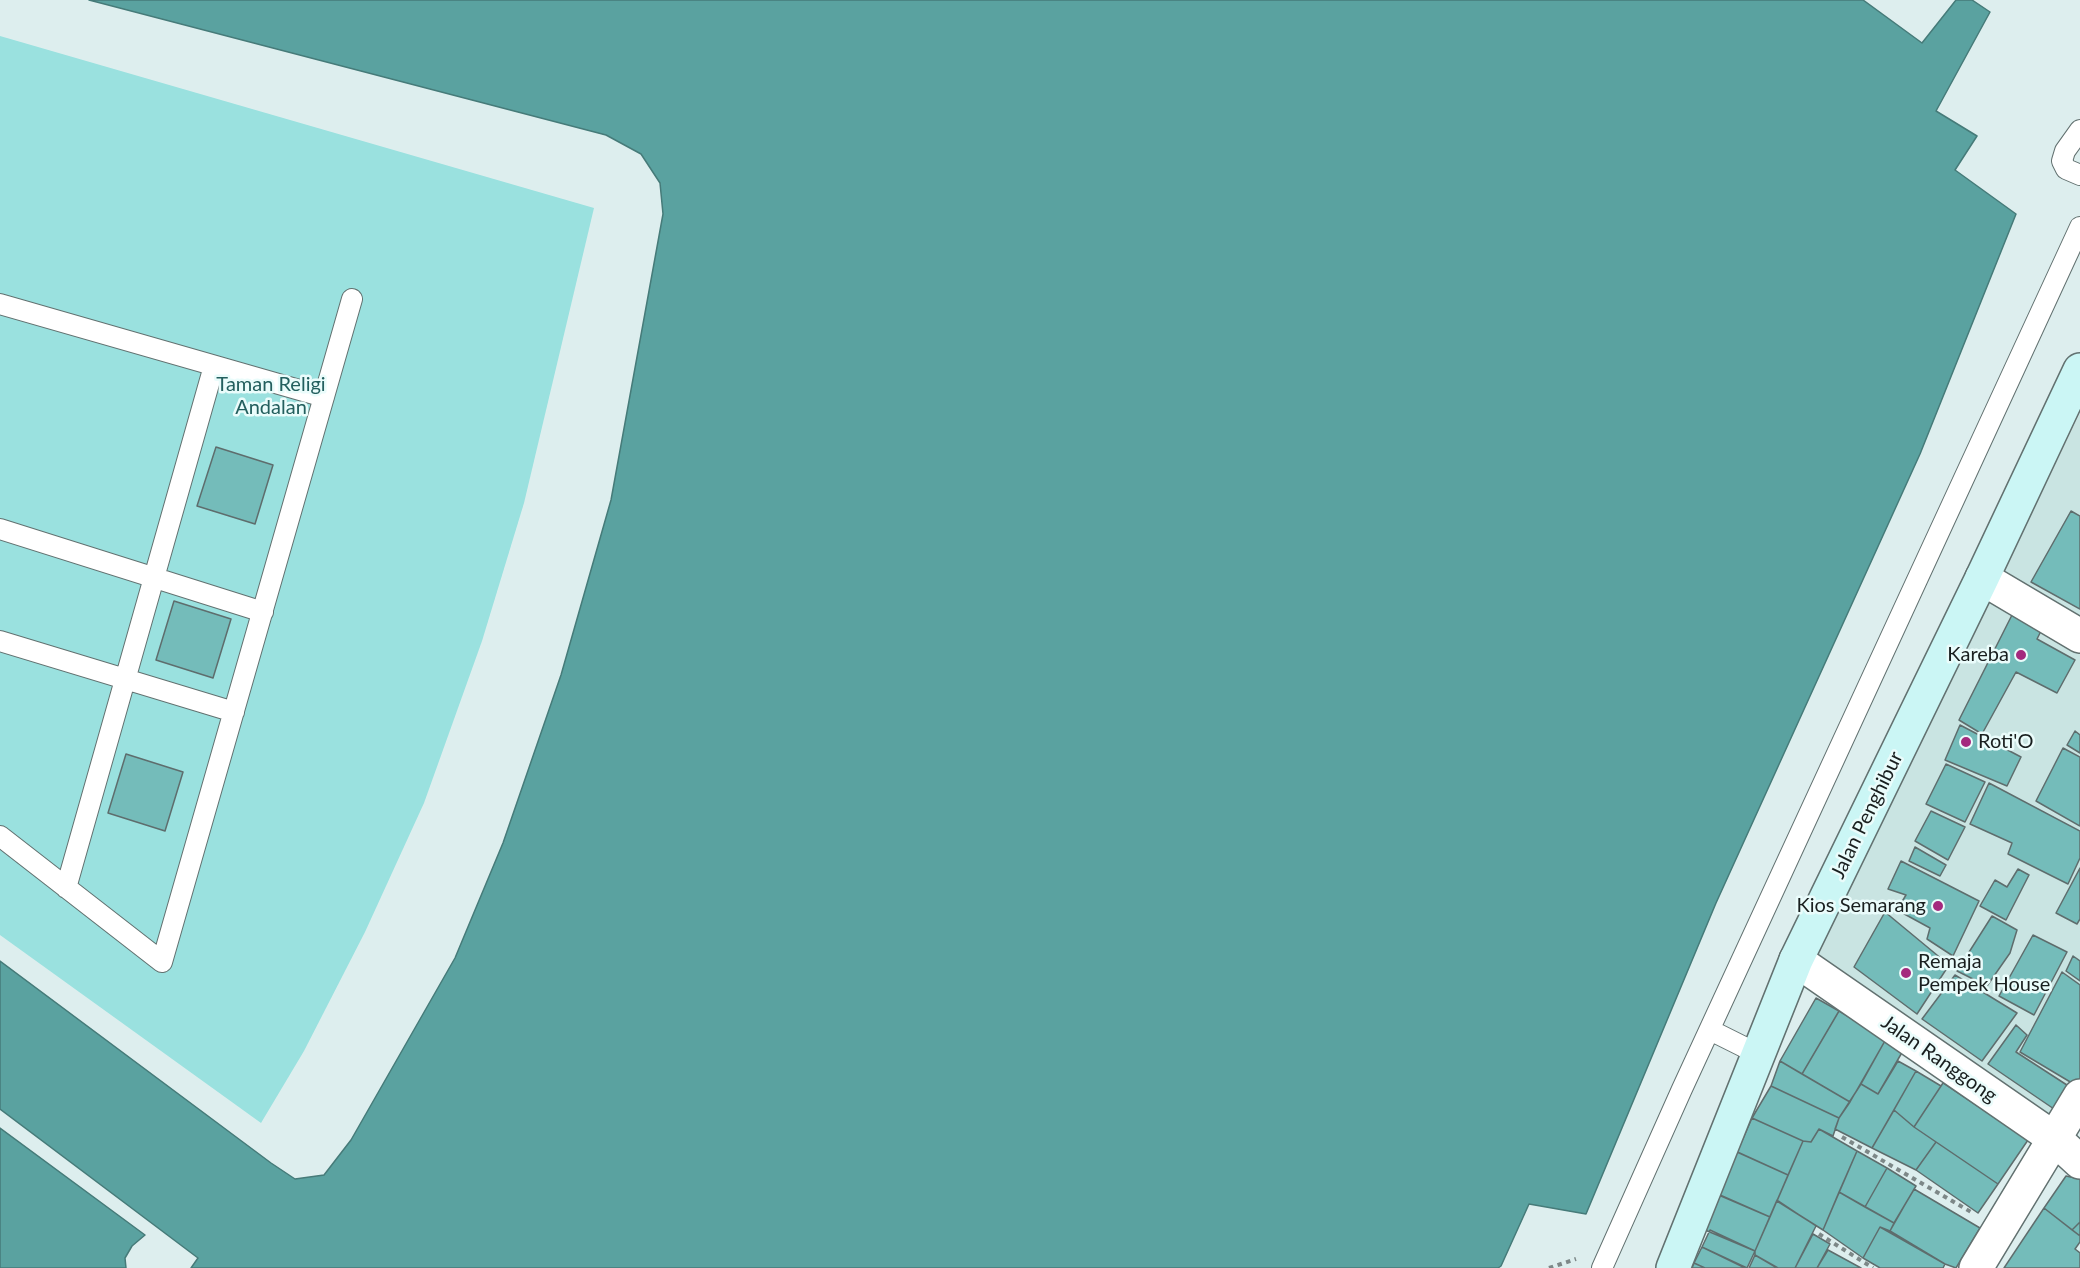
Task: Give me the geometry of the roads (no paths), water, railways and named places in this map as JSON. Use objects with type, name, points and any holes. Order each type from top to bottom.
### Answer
[{"type":"main road","name":"Jalan Penghibur","points":[[1673,1268],[1796,960],[1982,578],[2080,370]]},
{"type":"street","points":[[1982,578],[2080,636]]},
{"type":"street","name":"Jalan Ranggong","points":[[1796,960],[2055,1139],[2080,1162]]},
{"type":"street","points":[[1976,1268],[2080,1096]]},
{"type":"lane","points":[[2080,130],[2065,151],[2061,161],[2066,169],[2080,175]]},
{"type":"lane","points":[[1602,1268],[2080,226]]},
{"type":"lane","points":[[0,836],[162,962],[352,299]]},
{"type":"lane","points":[[0,304],[324,398]]},
{"type":"lane","points":[[66,888],[214,366]]},
{"type":"lane","points":[[0,529],[263,612]]},
{"type":"lane","points":[[0,641],[234,712]]},
{"type":"lane","points":[[1710,1030],[1758,1054]]},
{"type":"place","name":"Kareba","points":[[2021,655]]},
{"type":"place","name":"Roti'O","points":[[1966,742]]},
{"type":"place","name":"Kios Semarang","points":[[1938,906]]},
{"type":"place","name":"Remaja Pempek House","points":[[1906,973]]},
{"type":"park label","name":"Taman Religi Andalan","points":[[271,396]]}]
